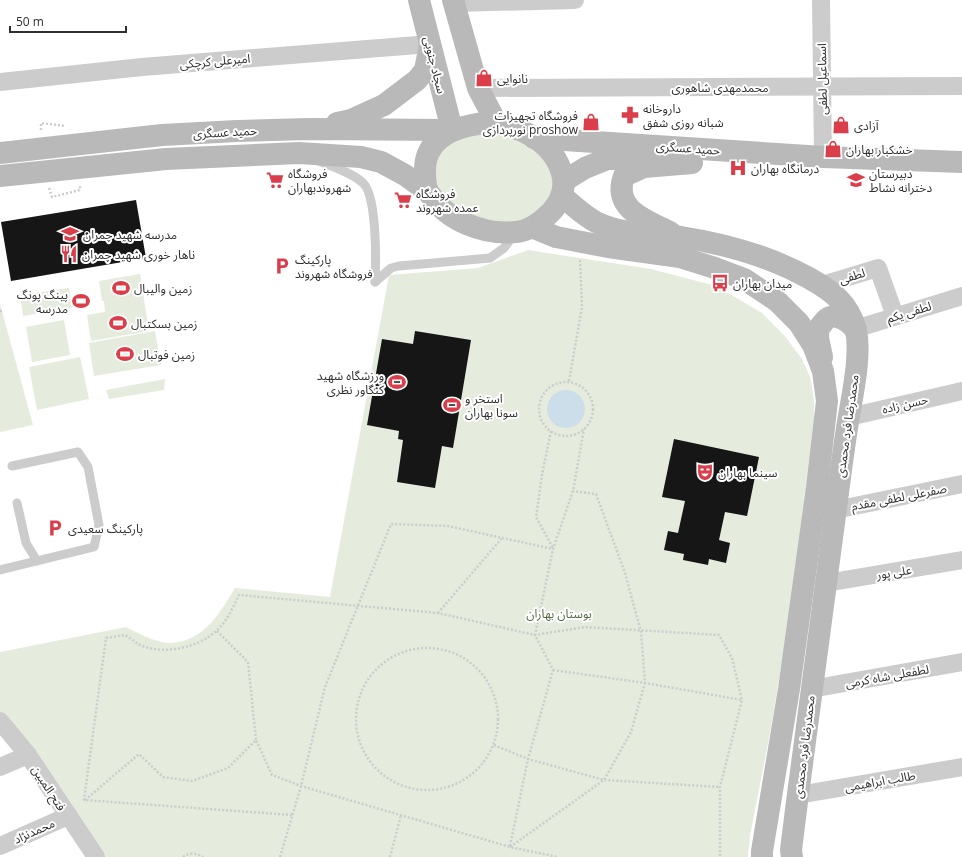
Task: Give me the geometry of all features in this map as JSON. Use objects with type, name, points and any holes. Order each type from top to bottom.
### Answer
[{"type":"main road","name":"سجاد جنوبی","points":[[419,0],[452,130]]},
{"type":"main road","points":[[454,1],[478,88],[497,124]]},
{"type":"main road","points":[[309,129],[351,120],[384,105],[397,96],[417,80],[425,70],[430,44]]},
{"type":"main road","points":[[472,124],[497,124],[510,126],[530,134],[546,147],[560,168],[563,189],[555,208],[545,218],[524,230],[489,231],[461,222],[442,209],[428,192],[425,177],[425,166],[427,156],[432,146],[438,140],[452,130],[472,124]]},
{"type":"main road","name":"حمید عسگری","points":[[0,153],[162,135],[238,131],[309,129],[452,130]]},
{"type":"main road","name":"حمید عسگری","points":[[534,138],[823,157],[962,162]]},
{"type":"main road","name":"حمید عسگری","points":[[0,176],[166,159],[299,153],[361,157],[381,162],[405,175],[428,192]]},
{"type":"main road","name":"حمید عسگری","points":[[563,189],[585,168],[607,159],[631,158],[692,163],[962,176]]},
{"type":"main road","points":[[682,238],[638,215],[627,205],[622,194],[622,183],[624,176],[644,167],[692,163]]},
{"type":"main road","name":"محمدرضا فرد محمدی","points":[[563,189],[580,212],[596,222],[617,230],[682,238],[742,250],[765,257],[794,270],[822,285],[836,295],[848,309],[855,329],[857,351],[855,380],[848,417],[811,689],[792,857]]},
{"type":"main road","name":"محمدرضا فرد محمدی","points":[[524,230],[579,242],[680,257],[716,268],[744,279],[777,301],[799,323],[812,345],[823,371],[827,401],[817,488],[789,689],[762,857]]},
{"type":"main road","points":[[823,371],[818,334],[824,320],[832,317],[840,318],[848,321],[855,329]]},
{"type":"street","points":[[454,1],[575,0]]},
{"type":"street","name":"اسماعیل لطفی","points":[[821,0],[823,157]]},
{"type":"street","name":"امیرعلی کرچکی","points":[[0,82],[142,67],[430,44]]},
{"type":"street","name":"محمدمهدی شاهوری","points":[[478,88],[962,86]]},
{"type":"street","name":"لطفی","points":[[822,285],[878,268],[895,316]]},
{"type":"street","name":"لطفی یکم","points":[[855,329],[962,296]]},
{"type":"street","name":"حسن زاده","points":[[848,417],[962,391]]},
{"type":"street","name":"صفرعلی لطفی مقدم","points":[[835,510],[962,484]]},
{"type":"street","name":"علی پور","points":[[826,583],[962,560]]},
{"type":"street","name":"لطفعلی شاه کرمی","points":[[811,689],[962,662]]},
{"type":"street","name":"فتح المبین","points":[[0,721],[28,755],[96,857]]},
{"type":"street","points":[[0,767],[28,755]]},
{"type":"street","name":"طالب ابراهیمی","points":[[798,795],[962,767]]},
{"type":"street","name":"محمدنژاد","points":[[0,846],[68,816]]},
{"type":"lane","points":[[299,153],[363,182],[369,192],[374,221],[376,265],[375,282],[391,268],[400,266],[490,258],[524,230]]},
{"type":"lane","points":[[0,570],[94,547],[99,525],[88,467],[78,452],[12,466]]},
{"type":"lane","points":[[17,503],[26,543],[37,561]]},
{"type":"path","points":[[41,123],[68,127]]},
{"type":"path","points":[[52,197],[80,190]]},
{"type":"path","points":[[569,381],[582,307],[579,242]]},
{"type":"path","points":[[569,381],[578,384],[585,389],[590,396],[593,405],[592,418],[584,429],[577,434],[568,436],[551,432],[544,425],[538,408],[544,391],[551,385],[569,381]]},
{"type":"path","points":[[510,847],[528,759],[552,670],[536,635],[553,549],[573,491],[584,429]]},
{"type":"path","points":[[551,432],[542,475],[536,517],[553,549]]},
{"type":"path","points":[[510,847],[604,780],[631,732],[645,683],[642,632],[625,573],[596,494],[573,491]]},
{"type":"path","points":[[280,857],[301,786],[325,687],[391,524],[448,526],[553,549]]},
{"type":"path","points":[[438,613],[502,538]]},
{"type":"path","points":[[84,800],[106,638],[126,635],[139,645],[158,649],[176,650],[199,643],[217,631],[229,615],[239,595],[438,613],[536,635],[585,627],[719,636],[732,658],[742,700],[720,787],[720,857]]},
{"type":"path","points":[[217,631],[248,662],[256,740],[272,775],[301,786],[510,847],[558,857]]},
{"type":"path","points":[[418,648],[443,649],[466,658],[484,675],[496,697],[499,721],[494,745],[482,765],[465,780],[444,789],[421,790],[399,785],[379,772],[365,755],[357,733],[356,710],[362,688],[375,670],[395,655],[418,648]]},
{"type":"path","points":[[552,670],[645,683],[742,700]]},
{"type":"path","points":[[84,800],[139,754],[163,776],[192,781],[228,768],[256,740]]},
{"type":"path","points":[[494,745],[528,759],[604,780],[720,787]]},
{"type":"path","points":[[84,800],[292,815]]},
{"type":"path","points":[[390,857],[401,815]]},
{"type":"path","points":[[183,857],[187,854],[193,853],[203,857]]},
{"type":"green space","points":[[491,131],[533,145],[555,175],[550,200],[530,217],[519,221],[507,222],[483,219],[458,209],[441,193],[436,181],[434,168],[437,156],[452,139]]},
{"type":"green space","name":"بوستان بهاران","points":[[528,250],[651,269],[716,286],[762,313],[784,335],[802,359],[810,377],[814,399],[814,418],[807,509],[771,728],[750,836],[748,857],[103,857],[0,713],[0,652],[126,627],[147,637],[165,643],[182,641],[192,638],[201,632],[217,616],[235,588],[330,597],[389,275],[478,268]]},
{"type":"green space","points":[[140,274],[149,331],[91,341],[87,315],[105,312],[99,281]]},
{"type":"green space","points":[[69,288],[72,308],[23,316],[20,295]]},
{"type":"green space","points":[[0,304],[33,425],[0,432]]},
{"type":"green space","points":[[64,320],[70,355],[32,362],[26,327]]},
{"type":"green space","name":"زمین فوتبال","points":[[155,331],[161,365],[94,376],[89,343]]},
{"type":"green space","points":[[80,357],[89,399],[37,410],[29,367]]},
{"type":"green space","points":[[165,379],[164,390],[109,399],[106,390]]},
{"type":"water","points":[[566,390],[576,393],[582,399],[585,409],[582,419],[576,425],[566,428],[556,425],[550,419],[547,409],[550,399],[556,393]]},
{"type":"building","points":[[136,200],[146,258],[11,281],[1,222]]},
{"type":"building","points":[[415,331],[471,340],[453,448],[442,446],[435,488],[397,482],[403,440],[398,439],[399,431],[367,425],[382,339],[413,344]]},
{"type":"building","points":[[674,439],[759,457],[747,516],[725,512],[719,540],[730,543],[726,563],[709,559],[708,565],[683,560],[684,554],[664,550],[668,531],[678,533],[685,501],[662,497]]},
{"type":"place","name":"نانوایی","points":[[484,78]]},
{"type":"place","name":"داروخانه شبانه روزی شفق","points":[[630,115]]},
{"type":"place","name":"فروشگاه تجهیزات نورپردازی proshow","points":[[591,122]]},
{"type":"place","name":"آزادی","points":[[841,125]]},
{"type":"place","name":"خشکبار بهاران","points":[[833,149]]},
{"type":"place","name":"درمانگاه بهاران","points":[[738,168]]},
{"type":"place","name":"فروشگاه شهروندبهاران","points":[[275,180]]},
{"type":"place","name":"دبیرستان دخترانه نشاط","points":[[856,180]]},
{"type":"place","name":"فروشگاه عمده شهروند","points":[[403,200]]},
{"type":"place","name":"مدرسه شهید چمران","points":[[70,234]]},
{"type":"place","name":"ناهار خوری شهید چمران","points":[[69,254]]},
{"type":"place","name":"پارکینگ فروشگاه شهروند","points":[[282,266]]},
{"type":"place","name":"میدان بهاران","points":[[720,283]]},
{"type":"place","name":"زمین والیبال","points":[[121,288]]},
{"type":"place","name":"پینگ پونگ مدرسه","points":[[81,301]]},
{"type":"place","name":"زمین بسکتبال","points":[[118,323]]},
{"type":"place","name":"زمین فوتبال","points":[[125,354]]},
{"type":"place","name":"ورزشگاه شهید کنگاور نظری","points":[[397,382]]},
{"type":"place","name":"استخر و سونا بهاران","points":[[452,405]]},
{"type":"place","name":"سینما بهاران","points":[[705,472]]},
{"type":"place","name":"پارکینگ سعیدی","points":[[55,528]]}]
